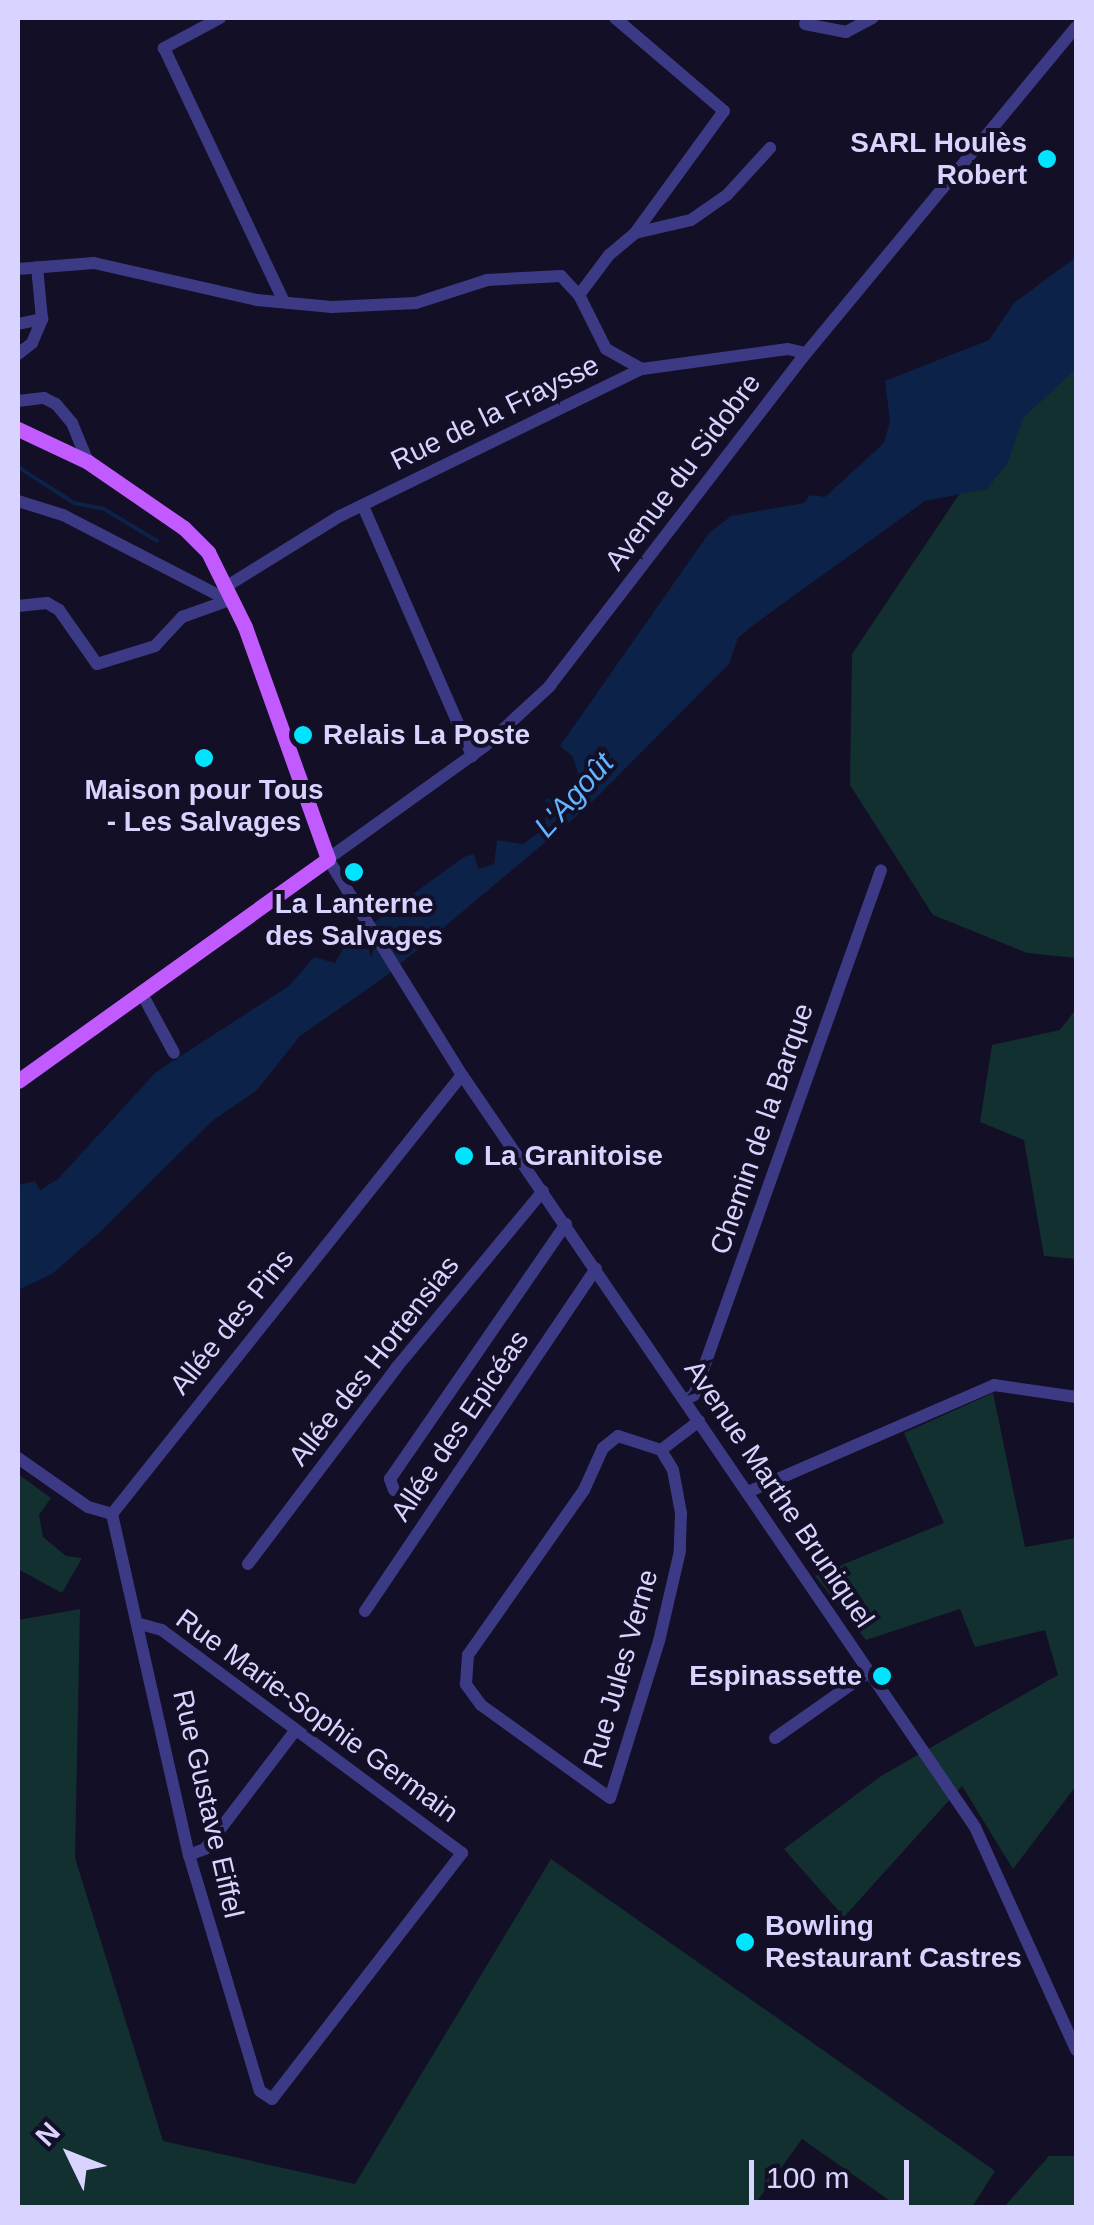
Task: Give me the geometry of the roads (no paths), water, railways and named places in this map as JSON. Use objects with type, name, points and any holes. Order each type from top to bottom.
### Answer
[{"type":"main road","points":[[18,429],[88,462],[184,528],[225,596],[328,859],[18,1080]]},
{"type":"street","points":[[220,18],[164,48],[284,302]]},
{"type":"street","points":[[580,295],[609,255],[635,233],[724,111],[615,18]]},
{"type":"street","points":[[805,24],[846,32],[872,18]]},
{"type":"street","points":[[1037,72],[1076,27]]},
{"type":"street","points":[[1037,72],[1076,35]]},
{"type":"street","name":"Avenue du Sidobre","points":[[328,859],[472,756],[550,686],[806,353],[1037,72]]},
{"type":"street","points":[[635,233],[690,220],[727,195],[770,148]]},
{"type":"street","points":[[18,269],[94,263],[284,302],[416,303],[487,280],[534,274],[561,276],[580,295],[606,349],[642,370]]},
{"type":"street","points":[[18,354],[32,343],[42,319],[38,267]]},
{"type":"street","points":[[18,324],[42,319]]},
{"type":"street","name":"Rue de la Fraysse","points":[[18,606],[46,603],[59,610],[97,664],[156,646],[182,616],[225,596],[363,506],[642,370],[788,349],[806,353]]},
{"type":"street","points":[[18,401],[44,398],[56,404],[72,423],[88,462]]},
{"type":"street","points":[[18,501],[63,514],[212,598],[225,596]]},
{"type":"street","points":[[363,506],[472,756]]},
{"type":"street","name":"Avenue Marthe Bruniquel","points":[[328,859],[462,1075],[748,1492],[1003,1876],[1076,2050]]},
{"type":"street","name":"Chemin de la Barque","points":[[685,1400],[694,1395],[881,870]]},
{"type":"street","points":[[141,992],[174,1054]]},
{"type":"street","name":"Allée des Pins","points":[[112,1514],[462,1075]]},
{"type":"street","name":"Allée des Hortensias","points":[[248,1564],[396,1368],[543,1191]]},
{"type":"street","points":[[394,1490],[390,1479],[566,1224]]},
{"type":"street","name":"Allée des Epicéas","points":[[365,1611],[596,1269]]},
{"type":"street","points":[[748,1492],[994,1385],[1076,1396]]},
{"type":"street","points":[[661,1450],[699,1421]]},
{"type":"street","name":"Rue Jules Verne","points":[[618,1436],[661,1450],[673,1470],[680,1550],[610,1798],[482,1705],[466,1684],[468,1655],[584,1490],[604,1448],[618,1436]]},
{"type":"street","points":[[18,1458],[101,1515],[112,1514]]},
{"type":"street","name":"Rue Gustave Eiffel","points":[[112,1514],[140,1624],[189,1856],[257,2084],[268,2100]]},
{"type":"street","name":"Rue Marie-Sophie Germain","points":[[140,1624],[162,1630],[462,1854],[280,2095],[268,2100]]},
{"type":"street","points":[[775,1738],[869,1672]]},
{"type":"street","points":[[189,1856],[205,1849],[295,1732]]},
{"type":"water","name":"L'Agoût","points":[[1076,257],[1076,369],[1023,418],[1008,462],[987,489],[925,501],[752,626],[738,638],[729,664],[586,808],[386,976],[300,1036],[256,1091],[212,1121],[99,1233],[52,1274],[18,1290],[18,1185],[35,1181],[40,1190],[58,1179],[156,1072],[289,986],[314,957],[335,963],[347,942],[464,857],[474,854],[478,869],[494,864],[497,840],[523,844],[545,828],[546,799],[568,797],[581,783],[573,757],[560,746],[709,533],[731,516],[804,503],[810,495],[825,497],[884,443],[890,421],[885,381],[989,340],[1014,303]]},
{"type":"waterway","points":[[18,467],[74,503],[104,509],[157,541]]},
{"type":"place","name":"SARL Houlès Robert","points":[[1047,159]]},
{"type":"place","name":"Relais La Poste","points":[[303,735]]},
{"type":"place","name":"Maison pour Tous - Les Salvages","points":[[204,758]]},
{"type":"place","name":"La Lanterne des Salvages","points":[[354,872]]},
{"type":"place","name":"La Granitoise","points":[[464,1156]]},
{"type":"place","name":"Espinassette","points":[[882,1676]]},
{"type":"place","name":"Bowling Restaurant Castres","points":[[745,1942]]}]
